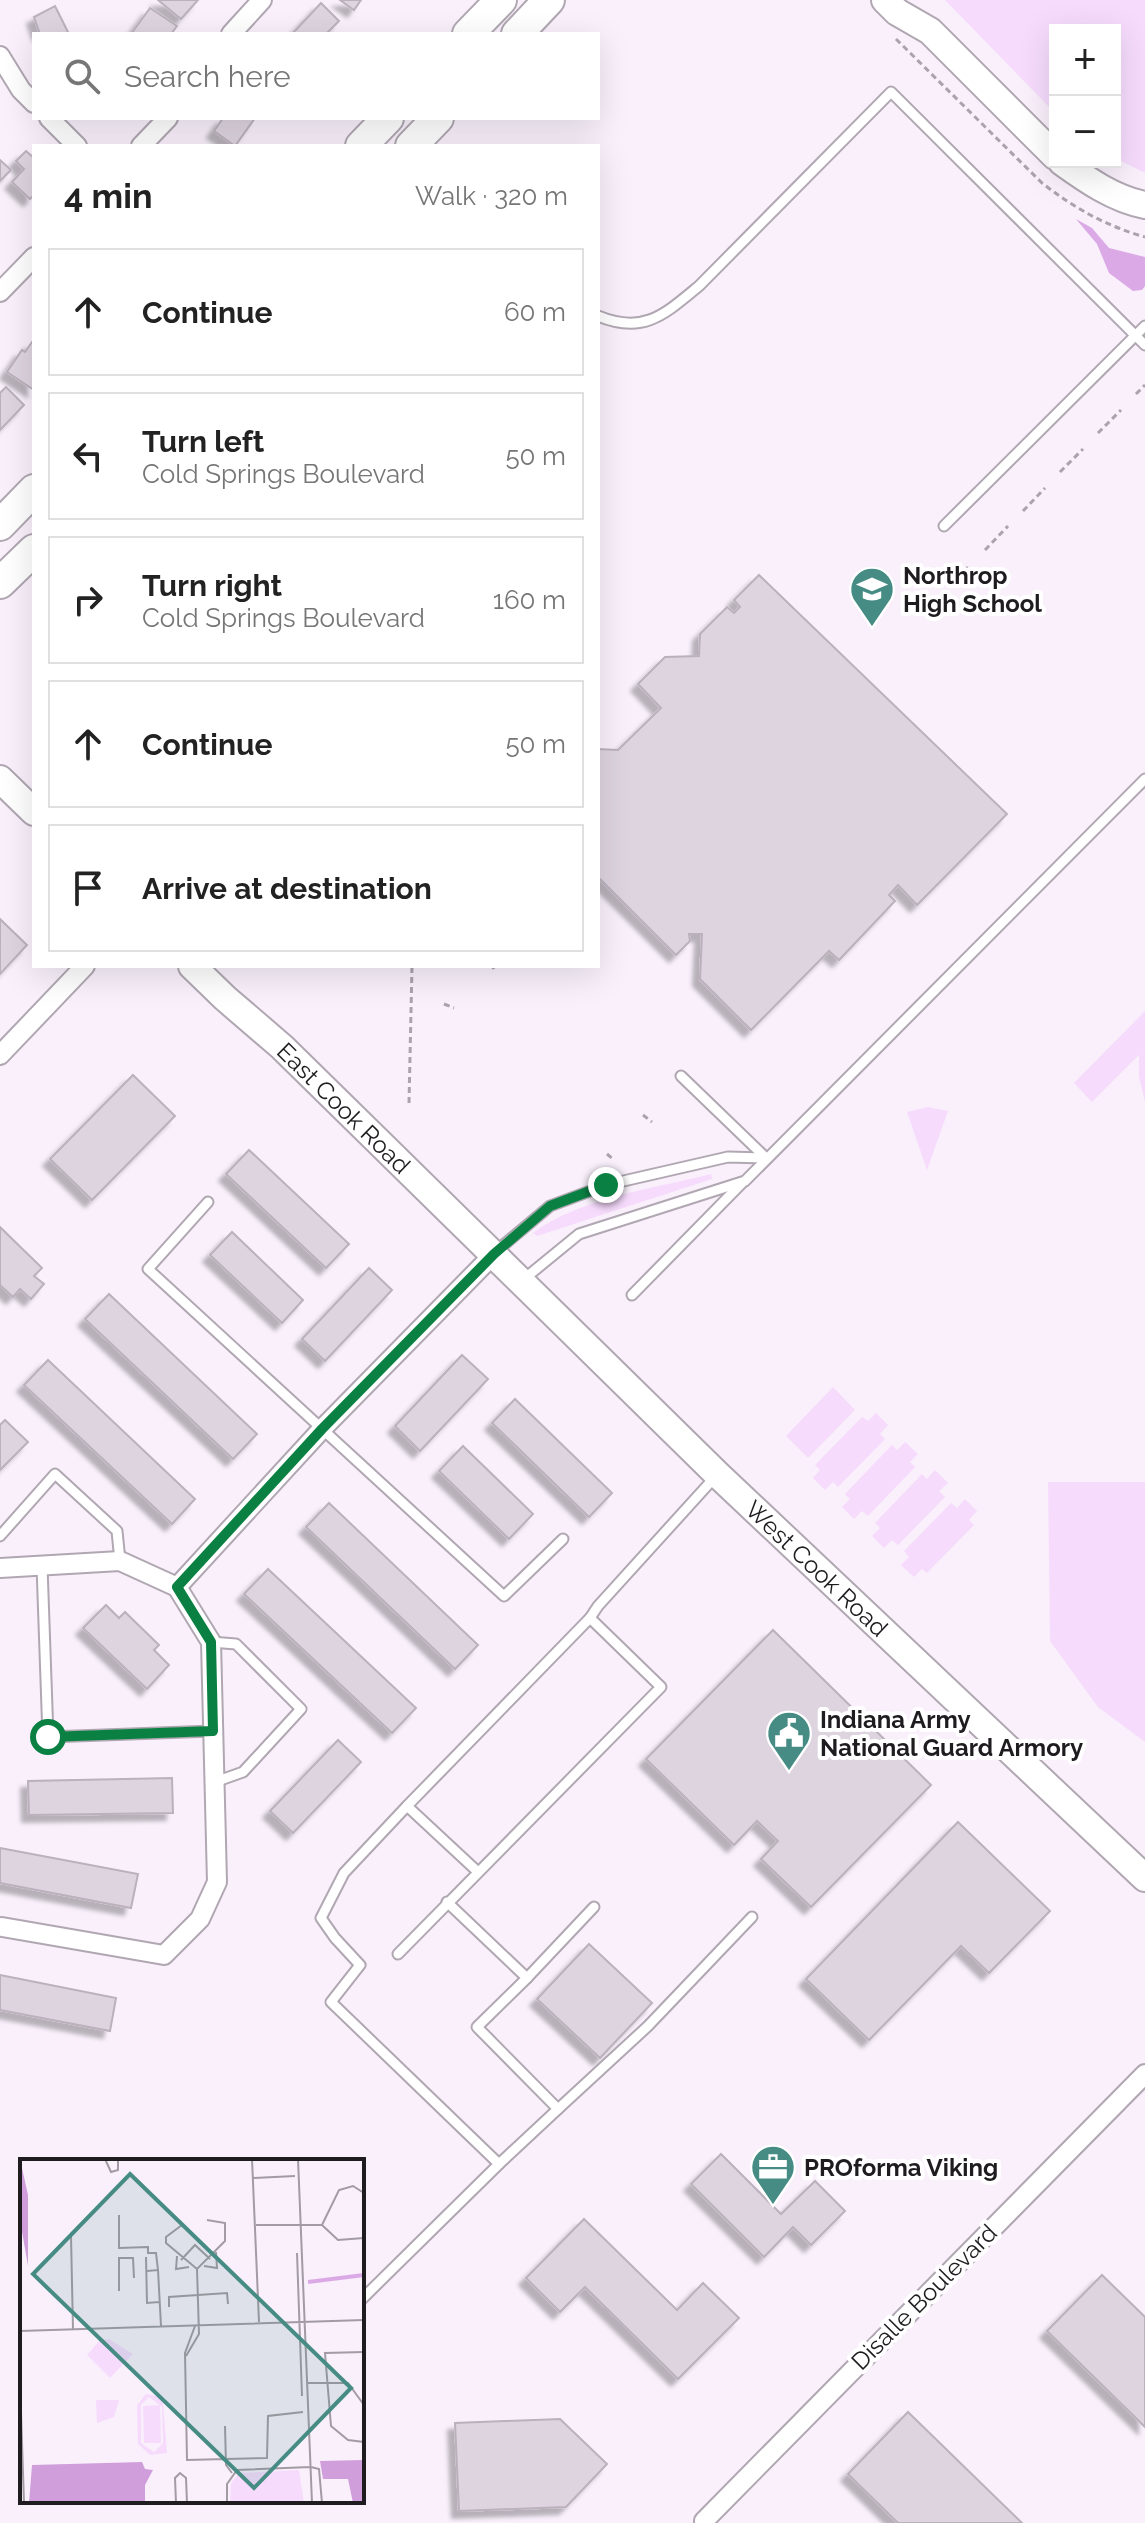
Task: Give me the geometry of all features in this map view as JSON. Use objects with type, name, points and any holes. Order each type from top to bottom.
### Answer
[{"type":"main road","points":[[470,32],[501,0]]},
{"type":"main road","points":[[519,32],[549,0]]},
{"type":"main road","points":[[885,0],[897,12],[930,31]]},
{"type":"main road","points":[[912,0],[930,31],[1049,150]]},
{"type":"main road","points":[[363,144],[386,120]]},
{"type":"main road","points":[[416,144],[436,120]]},
{"type":"main road","points":[[1070,168],[1093,184],[1145,205]]},
{"type":"main road","points":[[0,525],[32,492]]},
{"type":"main road","points":[[0,583],[32,552]]},
{"type":"main road","points":[[0,779],[32,810]]},
{"type":"main road","name":"East Cook Road","points":[[194,968],[282,1047],[494,1254]]},
{"type":"main road","name":"West Cook Road","points":[[494,1254],[717,1474],[1145,1878]]},
{"type":"street","points":[[233,32],[262,0]]},
{"type":"street","points":[[0,56],[21,90],[32,101]]},
{"type":"street","points":[[51,120],[75,144]]},
{"type":"street","points":[[143,144],[166,120]]},
{"type":"street","points":[[0,292],[32,259]]},
{"type":"street","points":[[0,1055],[83,968]]},
{"type":"street","points":[[177,1587],[322,1429],[494,1254]]},
{"type":"street","points":[[0,1568],[120,1561],[177,1587],[211,1642],[217,1882],[200,1919],[164,1955],[2,1927]]},
{"type":"street","name":"Disalle Boulevard","points":[[704,2521],[1145,2074]]},
{"type":"lane","points":[[600,317],[641,324],[669,311],[699,286],[891,92],[1145,345]]},
{"type":"lane","points":[[944,526],[1145,326]]},
{"type":"lane","points":[[632,1295],[1145,779]]},
{"type":"lane","points":[[681,1076],[766,1158]]},
{"type":"lane","points":[[494,1254],[550,1206],[606,1185],[728,1157],[766,1158]]},
{"type":"lane","points":[[521,1281],[579,1234],[745,1181]]},
{"type":"lane","points":[[208,1202],[148,1269],[504,1596],[563,1539]]},
{"type":"lane","points":[[0,1536],[55,1474],[117,1531],[120,1561]]},
{"type":"lane","points":[[499,2164],[331,2002],[360,1965],[321,1918],[344,1873],[590,1618],[717,1474]]},
{"type":"lane","points":[[42,1566],[48,1737],[213,1731]]},
{"type":"lane","points":[[398,1954],[661,1687],[590,1618]]},
{"type":"lane","points":[[211,1642],[236,1644],[301,1709],[243,1772],[215,1782]]},
{"type":"lane","points":[[407,1806],[478,1872]]},
{"type":"lane","points":[[447,1902],[527,1978]]},
{"type":"lane","points":[[558,2109],[477,2027],[594,1907]]},
{"type":"lane","points":[[364,2297],[499,2164],[648,2026],[752,1917]]},
{"type":"path","points":[[889,32],[1042,183],[1067,203],[1107,225],[1145,237]]},
{"type":"path","points":[[1136,394],[1145,385]]},
{"type":"path","points":[[1098,433],[1121,410]]},
{"type":"path","points":[[1060,472],[1083,449]]},
{"type":"path","points":[[1023,511],[1045,488]]},
{"type":"path","points":[[985,550],[1008,526]]},
{"type":"path","points":[[957,578],[968,567]]},
{"type":"path","points":[[409,1103],[412,968]]},
{"type":"path","points":[[444,1004],[454,1008]]},
{"type":"path","points":[[643,1115],[652,1122]]},
{"type":"path","points":[[607,1154],[614,1160]]},
{"type":"shaded area","points":[[945,0],[1145,0],[1145,173],[1121,161],[1121,24],[1049,24],[1049,107]]},
{"type":"shaded area","points":[[1076,219],[1092,228],[1109,248],[1145,257],[1145,286],[1142,290],[1133,291],[1109,273],[1097,244]]},
{"type":"shaded area","points":[[1145,1011],[1145,1102],[1139,1077],[1139,1055],[1092,1102],[1074,1083]]},
{"type":"shaded area","points":[[928,1107],[948,1111],[927,1170],[907,1112]]},
{"type":"shaded area","points":[[711,1174],[712,1179],[537,1236],[533,1233],[596,1202]]},
{"type":"shaded area","points":[[833,1387],[855,1410],[808,1458],[786,1436]]},
{"type":"shaded area","points":[[876,1413],[888,1425],[880,1434],[885,1439],[838,1487],[833,1482],[825,1490],[813,1478],[820,1470],[815,1465],[862,1417],[868,1421]]},
{"type":"shaded area","points":[[905,1442],[918,1454],[910,1462],[915,1467],[868,1516],[862,1511],[854,1519],[842,1507],[850,1499],[845,1494],[892,1445],[897,1450]]},
{"type":"shaded area","points":[[935,1470],[948,1483],[939,1491],[945,1497],[898,1545],[892,1540],[884,1548],[872,1536],[880,1528],[875,1523],[922,1474],[927,1479]]},
{"type":"shaded area","points":[[1048,1482],[1145,1482],[1145,1742],[1098,1707],[1050,1641]]},
{"type":"shaded area","points":[[965,1499],[977,1511],[969,1520],[974,1525],[927,1573],[922,1569],[914,1577],[901,1565],[909,1557],[904,1551],[951,1503],[957,1508]]},
{"type":"building","points":[[158,0],[198,0],[181,19]]},
{"type":"building","points":[[340,0],[361,0],[354,10]]},
{"type":"building","points":[[321,3],[339,21],[328,32],[294,32]]},
{"type":"building","points":[[55,6],[68,32],[39,32],[34,17]]},
{"type":"building","points":[[150,8],[177,26],[172,32],[132,32]]},
{"type":"building","points":[[222,120],[254,120],[236,144],[214,131]]},
{"type":"building","points":[[26,151],[32,156],[30,199],[12,182],[24,169],[16,161]]},
{"type":"building","points":[[0,160],[11,170],[0,181]]},
{"type":"building","points":[[32,342],[32,389],[7,372],[22,350],[25,352]]},
{"type":"building","points":[[6,387],[24,405],[0,430],[0,393]]},
{"type":"building","name":"Northrop High School","points":[[759,575],[1007,814],[917,905],[898,885],[889,895],[895,901],[839,960],[829,951],[751,1030],[700,979],[702,934],[689,934],[690,941],[676,955],[600,879],[600,749],[618,750],[661,708],[638,684],[665,657],[699,656],[700,634],[727,607],[734,613],[740,607],[734,600]]},
{"type":"building","points":[[0,919],[27,945],[0,974]]},
{"type":"building","points":[[133,1075],[175,1116],[92,1200],[50,1159]]},
{"type":"building","points":[[249,1150],[349,1244],[326,1268],[226,1174]]},
{"type":"building","points":[[0,1227],[42,1268],[34,1276],[44,1284],[31,1299],[20,1289],[13,1297],[0,1285]]},
{"type":"building","points":[[232,1232],[303,1300],[282,1323],[210,1255]]},
{"type":"building","points":[[369,1268],[392,1290],[325,1361],[302,1339]]},
{"type":"building","points":[[109,1294],[257,1434],[233,1459],[85,1319]]},
{"type":"building","points":[[462,1355],[488,1379],[420,1451],[395,1426]]},
{"type":"building","points":[[48,1360],[195,1499],[172,1524],[24,1385]]},
{"type":"building","points":[[515,1399],[612,1493],[589,1517],[492,1423]]},
{"type":"building","points":[[5,1420],[28,1442],[0,1470],[0,1425]]},
{"type":"building","points":[[463,1446],[533,1514],[509,1539],[439,1471]]},
{"type":"building","points":[[329,1503],[478,1645],[455,1669],[306,1527]]},
{"type":"building","points":[[268,1569],[416,1708],[392,1733],[244,1594]]},
{"type":"building","points":[[106,1605],[119,1618],[125,1612],[159,1645],[154,1650],[169,1665],[147,1689],[83,1628]]},
{"type":"building","name":"Indiana Army National Guard Armory","points":[[773,1630],[931,1785],[811,1907],[761,1859],[778,1841],[757,1821],[734,1845],[646,1759]]},
{"type":"building","points":[[338,1740],[361,1762],[293,1833],[270,1811]]},
{"type":"building","points":[[172,1778],[173,1813],[29,1815],[28,1781]]},
{"type":"building","points":[[958,1822],[1050,1911],[989,1973],[961,1946],[869,2040],[806,1979]]},
{"type":"building","points":[[0,1848],[138,1874],[131,1908],[0,1883]]},
{"type":"building","points":[[589,1944],[652,2003],[600,2058],[537,1999]]},
{"type":"building","points":[[0,1975],[116,1998],[110,2031],[0,2010]]},
{"type":"building","points":[[721,2154],[781,2214],[815,2181],[845,2211],[811,2245],[793,2227],[764,2257],[691,2184]]},
{"type":"building","points":[[584,2219],[677,2310],[703,2283],[739,2318],[678,2379],[585,2287],[560,2312],[526,2278]]},
{"type":"building","points":[[1102,2275],[1145,2317],[1145,2427],[1047,2331]]},
{"type":"building","points":[[908,2412],[1022,2523],[898,2523],[848,2474]]},
{"type":"building","points":[[560,2419],[607,2464],[566,2507],[459,2511],[455,2423]]},
{"type":"place","name":"Northrop High School","points":[[872,628]]},
{"type":"place","name":"Indiana Army National Guard Armory","points":[[789,1772]]},
{"type":"place","name":"PROforma Viking","points":[[773,2206]]},
{"type":"route","points":[[48,1737],[213,1731],[211,1642],[177,1587],[322,1429],[494,1254],[550,1206],[606,1185]]}]
